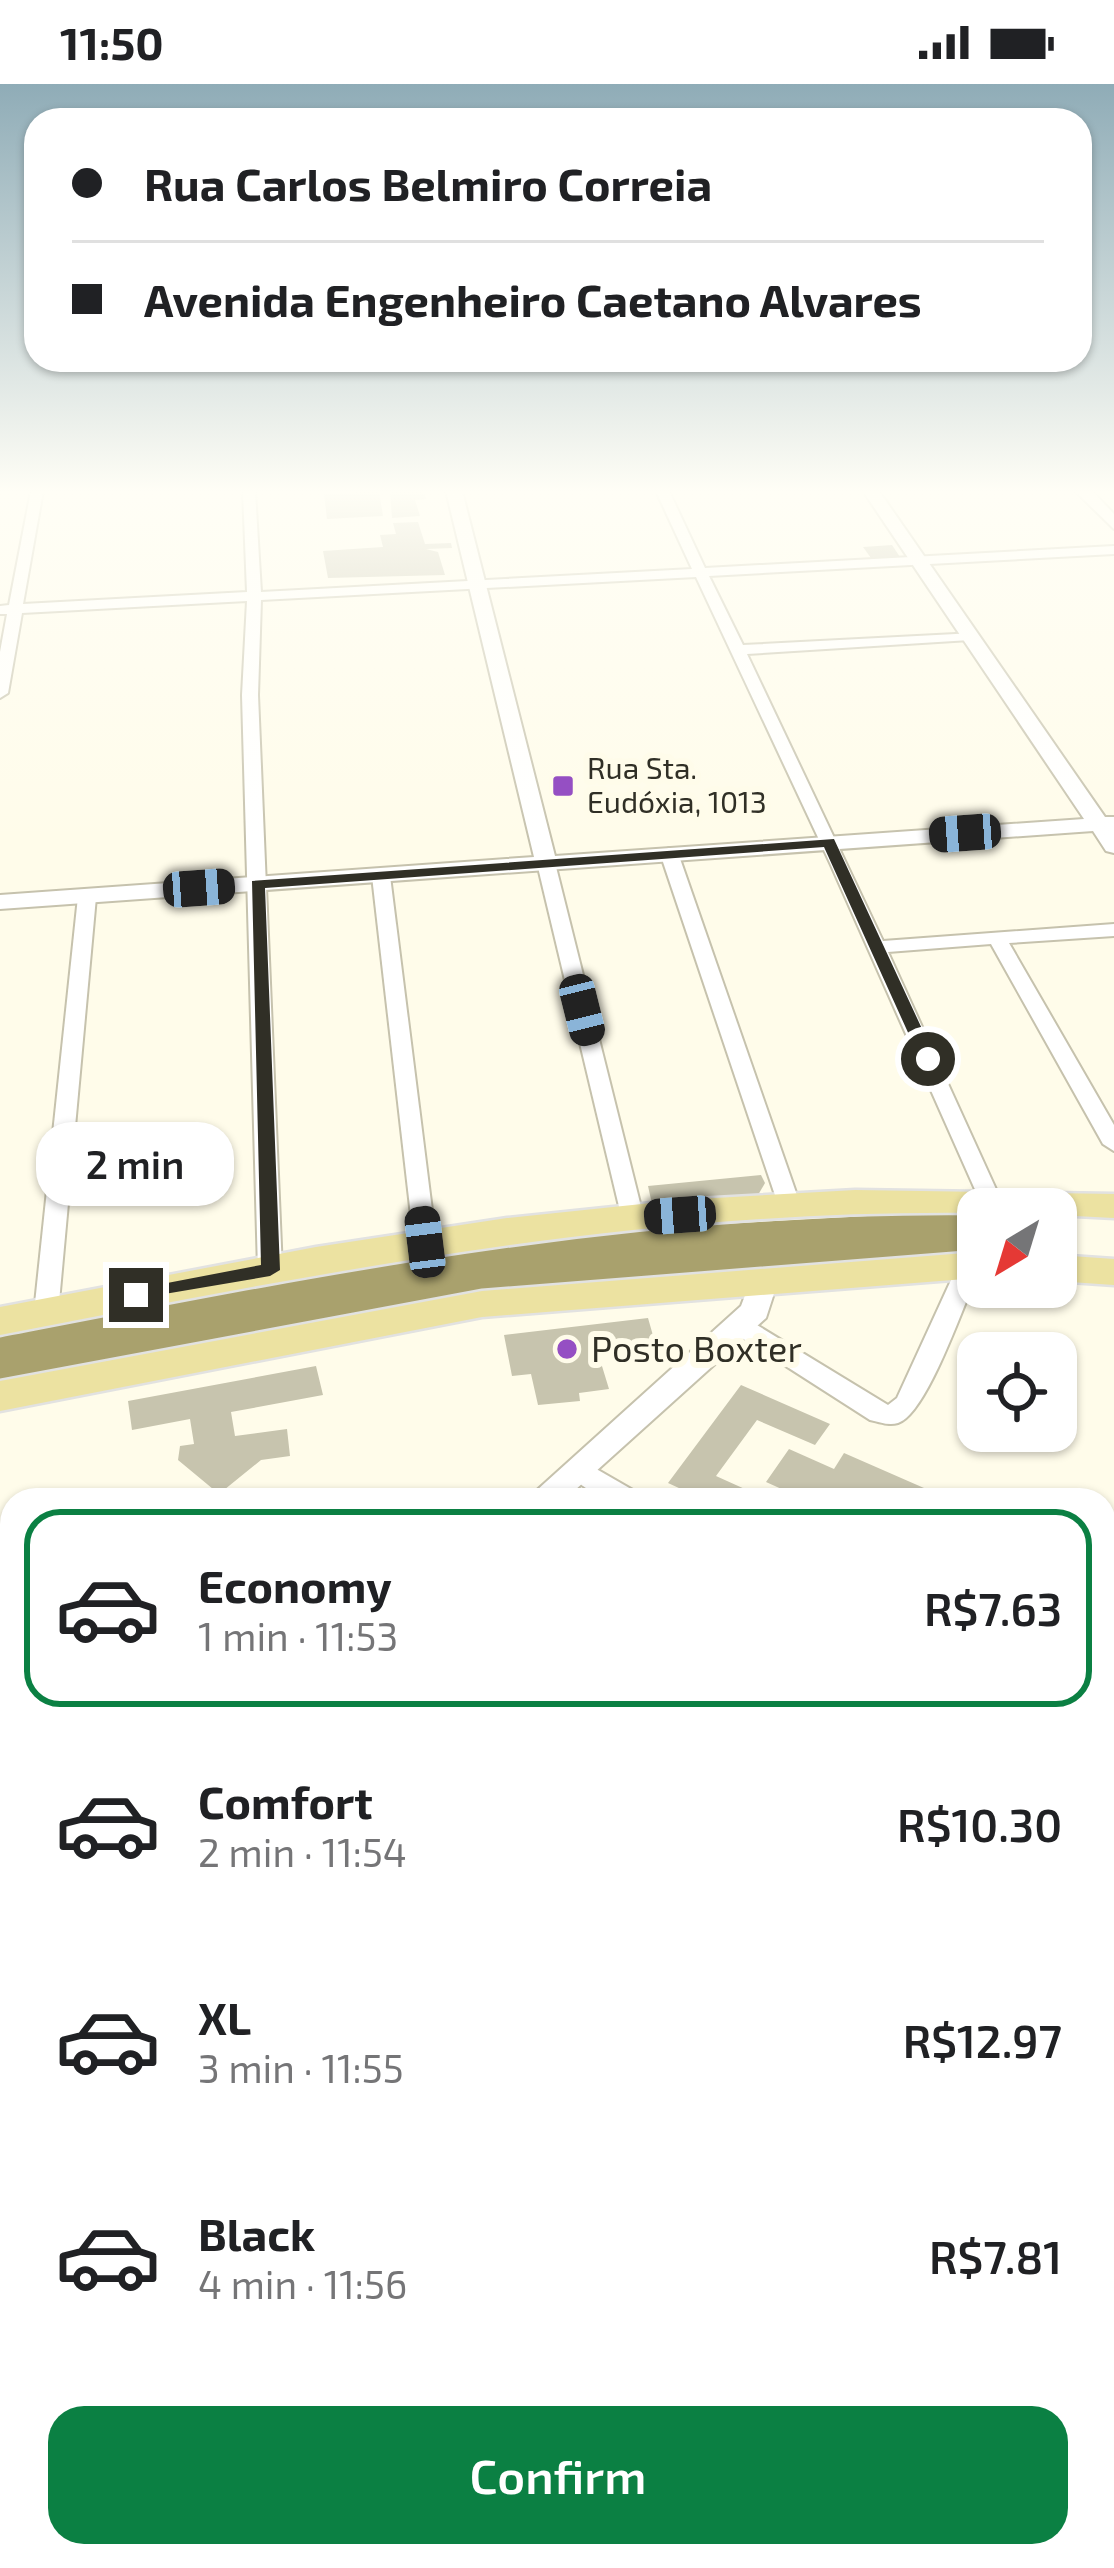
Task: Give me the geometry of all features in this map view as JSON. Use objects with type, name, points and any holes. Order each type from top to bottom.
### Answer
[{"type":"main road","points":[[1077,1206],[1114,1206]]},
{"type":"main road","points":[[0,1321],[425,1242],[633,1219],[790,1208],[957,1207]]},
{"type":"main road","points":[[0,1396],[482,1304],[957,1267]]},
{"type":"main road","points":[[1077,1269],[1114,1272]]},
{"type":"street","points":[[0,693],[8,610],[62,607]]},
{"type":"street","points":[[254,607],[250,695],[270,1270]]},
{"type":"street","points":[[485,607],[633,1219]]},
{"type":"street","points":[[717,607],[878,946],[1019,1188]]},
{"type":"street","points":[[951,607],[1106,823],[1114,846]]},
{"type":"street","points":[[737,650],[970,635]]},
{"type":"street","points":[[0,902],[1106,823]]},
{"type":"street","points":[[669,853],[790,1208]]},
{"type":"street","points":[[381,876],[425,1242]]},
{"type":"street","points":[[46,1312],[87,897]]},
{"type":"street","points":[[878,946],[1114,930]]},
{"type":"street","points":[[997,938],[1114,1144]]},
{"type":"street","points":[[556,1488],[755,1311],[762,1284]]},
{"type":"street","points":[[739,1325],[879,1414],[893,1415],[907,1404],[957,1300]]},
{"type":"street","points":[[579,1469],[610,1488]]},
{"type":"shaded area","points":[[957,1211],[957,1254],[762,1270],[0,1386],[0,1332],[468,1248],[685,1226]]},
{"type":"building","points":[[761,1175],[765,1183],[758,1195],[652,1204],[648,1186]]},
{"type":"building","name":"Posto Boxter","points":[[648,1318],[656,1346],[598,1353],[609,1389],[579,1393],[580,1401],[538,1405],[531,1374],[512,1376],[504,1335]]},
{"type":"building","points":[[316,1366],[323,1395],[231,1412],[235,1436],[287,1429],[290,1456],[261,1460],[226,1488],[212,1488],[178,1460],[180,1446],[194,1444],[190,1419],[132,1430],[128,1401]]},
{"type":"building","points":[[741,1385],[830,1424],[815,1445],[757,1420],[716,1476],[743,1488],[679,1488],[668,1483]]},
{"type":"building","points":[[789,1449],[834,1469],[844,1453],[924,1488],[779,1488],[766,1482]]},
{"type":"place","name":"Rua Sta. Eudóxia, 1013","points":[[563,786]]},
{"type":"place","name":"Posto Boxter","points":[[567,1349]]},
{"type":"route","points":[[136,1295],[270,1270],[257,884],[829,842],[928,1059]]}]
